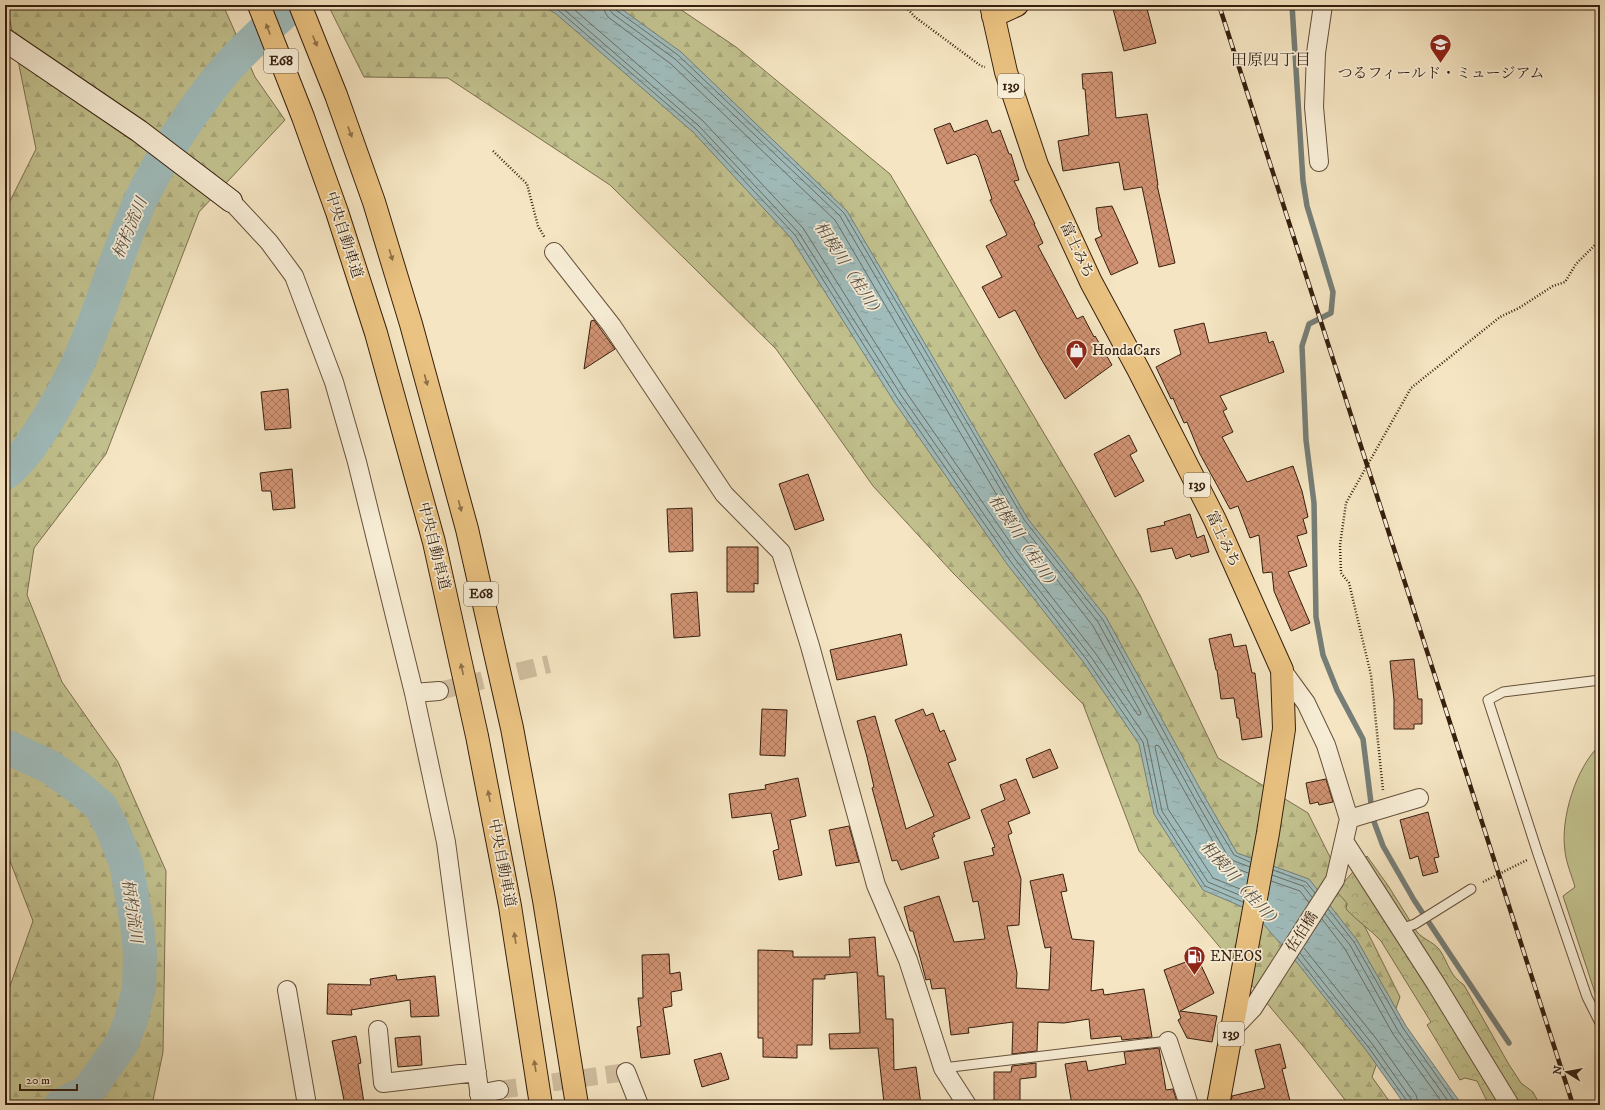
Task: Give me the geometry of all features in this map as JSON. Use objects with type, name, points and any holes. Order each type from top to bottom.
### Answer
[{"type":"highway","name":"中央自動車道","points":[[259,5],[338,212],[376,333],[434,542],[477,736],[510,906],[542,1105]]},
{"type":"highway","name":"E68","points":[[300,5],[336,95],[374,202],[411,324],[467,529],[512,728],[544,900],[577,1105]]},
{"type":"highway","name":"139","points":[[992,10],[1017,5]]},
{"type":"highway","name":"富士みち","points":[[992,10],[1006,72],[1038,165],[1085,268],[1215,520],[1282,670],[1284,729],[1268,833],[1218,1105]]},
{"type":"street","points":[[1320,162],[1314,107],[1316,54],[1323,5]]},
{"type":"street","points":[[5,40],[41,66],[139,131],[231,201],[269,242],[294,276],[334,382],[357,462],[414,693],[446,842],[480,1099],[499,1090]]},
{"type":"street","points":[[554,252],[612,326],[724,494],[781,552],[810,646],[876,885],[908,960],[943,1068],[967,1105]]},
{"type":"street","points":[[1282,670],[1306,703],[1326,745],[1368,813],[1419,798]]},
{"type":"street","points":[[414,693],[439,691]]},
{"type":"street","name":"佐伯橋","points":[[1231,1031],[1253,1008],[1335,880],[1344,841],[1368,813]]},
{"type":"street","points":[[1344,841],[1408,926],[1436,984],[1510,1105]]},
{"type":"street","points":[[287,990],[307,1105]]},
{"type":"street","points":[[378,1030],[383,1083],[477,1072]]},
{"type":"street","points":[[1168,1041],[1189,1105]]},
{"type":"street","points":[[626,1072],[639,1105]]},
{"type":"lane","points":[[1600,680],[1502,692],[1488,700],[1538,854],[1587,997],[1600,1023]]},
{"type":"lane","points":[[1408,926],[1438,910],[1471,889]]},
{"type":"lane","points":[[943,1068],[1168,1041]]},
{"type":"path","points":[[904,5],[915,16],[981,66],[1006,72]]},
{"type":"path","points":[[493,151],[527,184],[538,226],[554,252]]},
{"type":"path","points":[[1368,813],[1371,675],[1350,583],[1341,573],[1340,545],[1346,503],[1411,388],[1500,317],[1519,308],[1553,286],[1565,282],[1576,264],[1600,240]]},
{"type":"path","points":[[1471,889],[1538,854]]},
{"type":"green space","points":[[5,5],[223,5],[255,77],[285,120],[199,212],[106,454],[34,548],[27,595],[62,682],[118,762],[166,871],[163,1052],[152,1105],[5,1105],[5,1000],[33,921],[5,848],[5,211],[36,149],[8,11],[5,9]]},
{"type":"green space","points":[[328,5],[674,5],[736,47],[890,174],[1140,595],[1218,758],[1308,813],[1400,997],[1372,1077],[1392,1105],[1349,1105],[1308,1052],[1139,851],[1083,704],[953,573],[873,486],[776,349],[610,185],[448,78],[364,77]]},
{"type":"green space","points":[[1600,745],[1600,1008],[1563,896],[1575,887],[1565,851],[1565,824],[1568,809],[1577,780],[1584,766]]},
{"type":"green space","points":[[1367,856],[1389,887],[1417,932],[1439,949],[1453,974],[1459,982],[1464,985],[1508,1063],[1521,1083],[1533,1092],[1540,1105],[1489,1105],[1477,1081],[1465,1078],[1460,1080],[1427,1025],[1431,1022],[1381,941],[1346,909],[1347,903],[1336,891]]},
{"type":"water","name":"相模川（桂川）","points":[[540,5],[616,5],[681,52],[847,211],[1028,519],[1106,617],[1237,853],[1309,879],[1357,940],[1406,1026],[1462,1105],[1405,1105],[1366,1050],[1299,965],[1252,911],[1203,890],[1154,814],[1139,744],[1084,663],[1007,564],[893,400],[791,238],[693,132],[555,13]]},
{"type":"building","points":[[1112,5],[1146,5],[1156,43],[1124,51]]},
{"type":"building","points":[[1112,72],[1116,118],[1147,114],[1157,185],[1175,263],[1159,267],[1142,187],[1124,190],[1119,162],[1063,171],[1058,141],[1089,135],[1085,89],[1083,89],[1082,74]]},
{"type":"building","points":[[987,120],[992,133],[1000,130],[1009,154],[1011,154],[1019,180],[1014,181],[1043,243],[1038,246],[1077,319],[1083,316],[1094,337],[1095,336],[1112,365],[1065,399],[1040,357],[1015,310],[999,318],[982,287],[1002,277],[986,246],[1007,235],[990,200],[992,199],[978,157],[975,154],[947,164],[934,129],[950,123],[954,132]]},
{"type":"building","points":[[1112,206],[1138,263],[1111,275],[1095,239],[1102,236],[1099,230],[1096,208]]},
{"type":"building","points":[[594,320],[615,349],[584,369],[591,321]]},
{"type":"building","points":[[1204,323],[1209,343],[1266,332],[1269,343],[1273,341],[1284,372],[1220,396],[1227,409],[1223,411],[1233,432],[1222,437],[1247,482],[1293,466],[1302,491],[1308,517],[1303,519],[1307,533],[1297,536],[1307,566],[1288,572],[1310,623],[1291,631],[1274,591],[1272,572],[1263,573],[1259,535],[1250,538],[1238,506],[1230,509],[1200,454],[1187,422],[1184,423],[1173,398],[1171,399],[1156,367],[1181,354],[1174,330]]},
{"type":"building","points":[[288,389],[291,428],[265,430],[261,392]]},
{"type":"building","points":[[1129,435],[1137,451],[1130,455],[1144,481],[1115,497],[1094,454]]},
{"type":"building","points":[[292,469],[295,508],[273,510],[271,491],[262,491],[260,473]]},
{"type":"building","points":[[808,474],[824,520],[795,530],[779,484]]},
{"type":"building","points":[[692,508],[693,551],[669,552],[667,509]]},
{"type":"building","points":[[1190,514],[1197,538],[1204,535],[1209,552],[1191,557],[1190,554],[1176,559],[1172,548],[1151,552],[1147,529],[1165,525],[1164,522]]},
{"type":"building","points":[[727,547],[758,547],[758,584],[754,583],[754,592],[727,592]]},
{"type":"building","points":[[697,592],[700,636],[674,638],[671,594]]},
{"type":"building","points":[[901,634],[907,665],[837,680],[830,650]]},
{"type":"building","points":[[1231,634],[1234,647],[1246,645],[1252,673],[1255,673],[1262,737],[1242,740],[1234,698],[1221,699],[1217,670],[1209,639]]},
{"type":"building","points":[[1414,659],[1418,699],[1422,699],[1422,724],[1414,724],[1414,729],[1394,729],[1394,700],[1390,661]]},
{"type":"building","points":[[762,709],[787,710],[785,756],[760,755]]},
{"type":"building","points":[[923,709],[926,716],[933,713],[940,732],[944,730],[956,760],[948,763],[970,818],[933,833],[935,836],[932,838],[939,858],[901,870],[897,860],[892,861],[872,788],[874,787],[857,721],[875,716],[906,829],[934,816],[895,720]]},
{"type":"building","points":[[1050,749],[1058,768],[1033,778],[1026,759]]},
{"type":"building","points":[[798,778],[806,816],[790,820],[802,875],[779,880],[773,851],[779,849],[771,813],[732,818],[729,794],[766,789],[765,785]]},
{"type":"building","points":[[1016,779],[1030,813],[1008,822],[1012,833],[1008,835],[1021,879],[1019,925],[1007,926],[1017,973],[1016,988],[1049,990],[1051,947],[1045,948],[1030,881],[1063,874],[1067,891],[1061,892],[1072,939],[1094,941],[1091,991],[1103,989],[1104,995],[1144,989],[1152,1037],[1122,1040],[1121,1036],[1091,1039],[1089,1019],[1064,1023],[1038,1022],[1037,1051],[1012,1054],[1013,1022],[968,1028],[969,1033],[951,1035],[945,988],[932,989],[930,979],[926,980],[913,931],[910,931],[904,907],[939,896],[954,942],[985,939],[978,901],[973,902],[964,862],[994,855],[992,848],[995,847],[981,810],[1005,800],[1000,785]]},
{"type":"building","points":[[1326,779],[1333,802],[1319,805],[1318,802],[1310,804],[1306,783]]},
{"type":"building","points":[[1428,812],[1439,857],[1434,858],[1438,872],[1423,876],[1418,856],[1410,859],[1400,820]]},
{"type":"building","points":[[849,826],[859,862],[836,866],[829,830]]},
{"type":"building","points":[[875,937],[878,976],[884,976],[886,1019],[893,1019],[894,1070],[916,1067],[921,1105],[894,1105],[893,1102],[884,1103],[878,1048],[830,1049],[829,1034],[860,1033],[857,972],[825,975],[825,979],[813,979],[812,1045],[797,1045],[797,1058],[763,1057],[763,1038],[758,1038],[758,950],[793,951],[793,957],[850,957],[849,939]]},
{"type":"building","points":[[669,954],[670,974],[680,972],[682,990],[671,992],[672,1006],[663,1008],[670,1054],[641,1058],[637,1027],[641,1026],[638,998],[643,998],[642,955]]},
{"type":"building","points":[[1194,959],[1196,964],[1200,963],[1214,993],[1180,1011],[1217,1016],[1212,1042],[1187,1038],[1178,1020],[1181,1018],[1164,970]]},
{"type":"building","points":[[396,975],[397,980],[435,976],[439,1016],[411,1017],[410,1000],[351,1010],[352,1015],[327,1014],[328,984],[371,985],[370,979]]},
{"type":"building","points":[[356,1036],[361,1063],[358,1064],[364,1103],[345,1105],[332,1041]]},
{"type":"building","points":[[420,1036],[422,1065],[398,1067],[395,1038]]},
{"type":"building","points":[[1280,1044],[1286,1068],[1282,1069],[1291,1105],[1231,1105],[1232,1096],[1265,1088],[1255,1050]]},
{"type":"building","points":[[1159,1048],[1166,1090],[1173,1089],[1178,1105],[1072,1105],[1065,1064],[1086,1061],[1088,1071],[1126,1064],[1124,1052]]},
{"type":"building","points":[[721,1053],[729,1079],[702,1087],[694,1060]]},
{"type":"building","points":[[1036,1063],[1036,1077],[1020,1079],[1020,1105],[994,1105],[994,1072],[1011,1072],[1012,1066]]},
{"type":"waterway","name":"柄杓流川","points":[[5,473],[23,456],[62,395],[92,329],[136,210],[153,176],[171,146],[221,75],[246,48],[292,5]]},
{"type":"waterway","points":[[1292,5],[1303,181],[1307,206],[1333,292],[1331,313],[1309,324],[1302,346],[1306,440],[1314,503],[1316,617],[1323,655],[1337,690],[1363,739],[1373,819],[1383,846],[1414,900],[1509,1043]]},
{"type":"waterway","name":"柄杓流川","points":[[5,746],[50,767],[79,788],[101,807],[112,828],[126,863],[137,924],[140,953],[139,988],[131,1020],[122,1043],[88,1091],[61,1105]]},
{"type":"tunnel","points":[[439,691],[549,664]]},
{"type":"tunnel","points":[[499,1090],[626,1072]]},
{"type":"railway","points":[[1219,5],[1573,1105]]},
{"type":"place","name":"つるフィールド・ミュージアム","points":[[1441,64]]},
{"type":"place","name":"HondaCars","points":[[1077,370]]},
{"type":"place","name":"ENEOS","points":[[1195,976]]},
{"type":"district","name":"田原四丁目","points":[[1271,60]]}]
